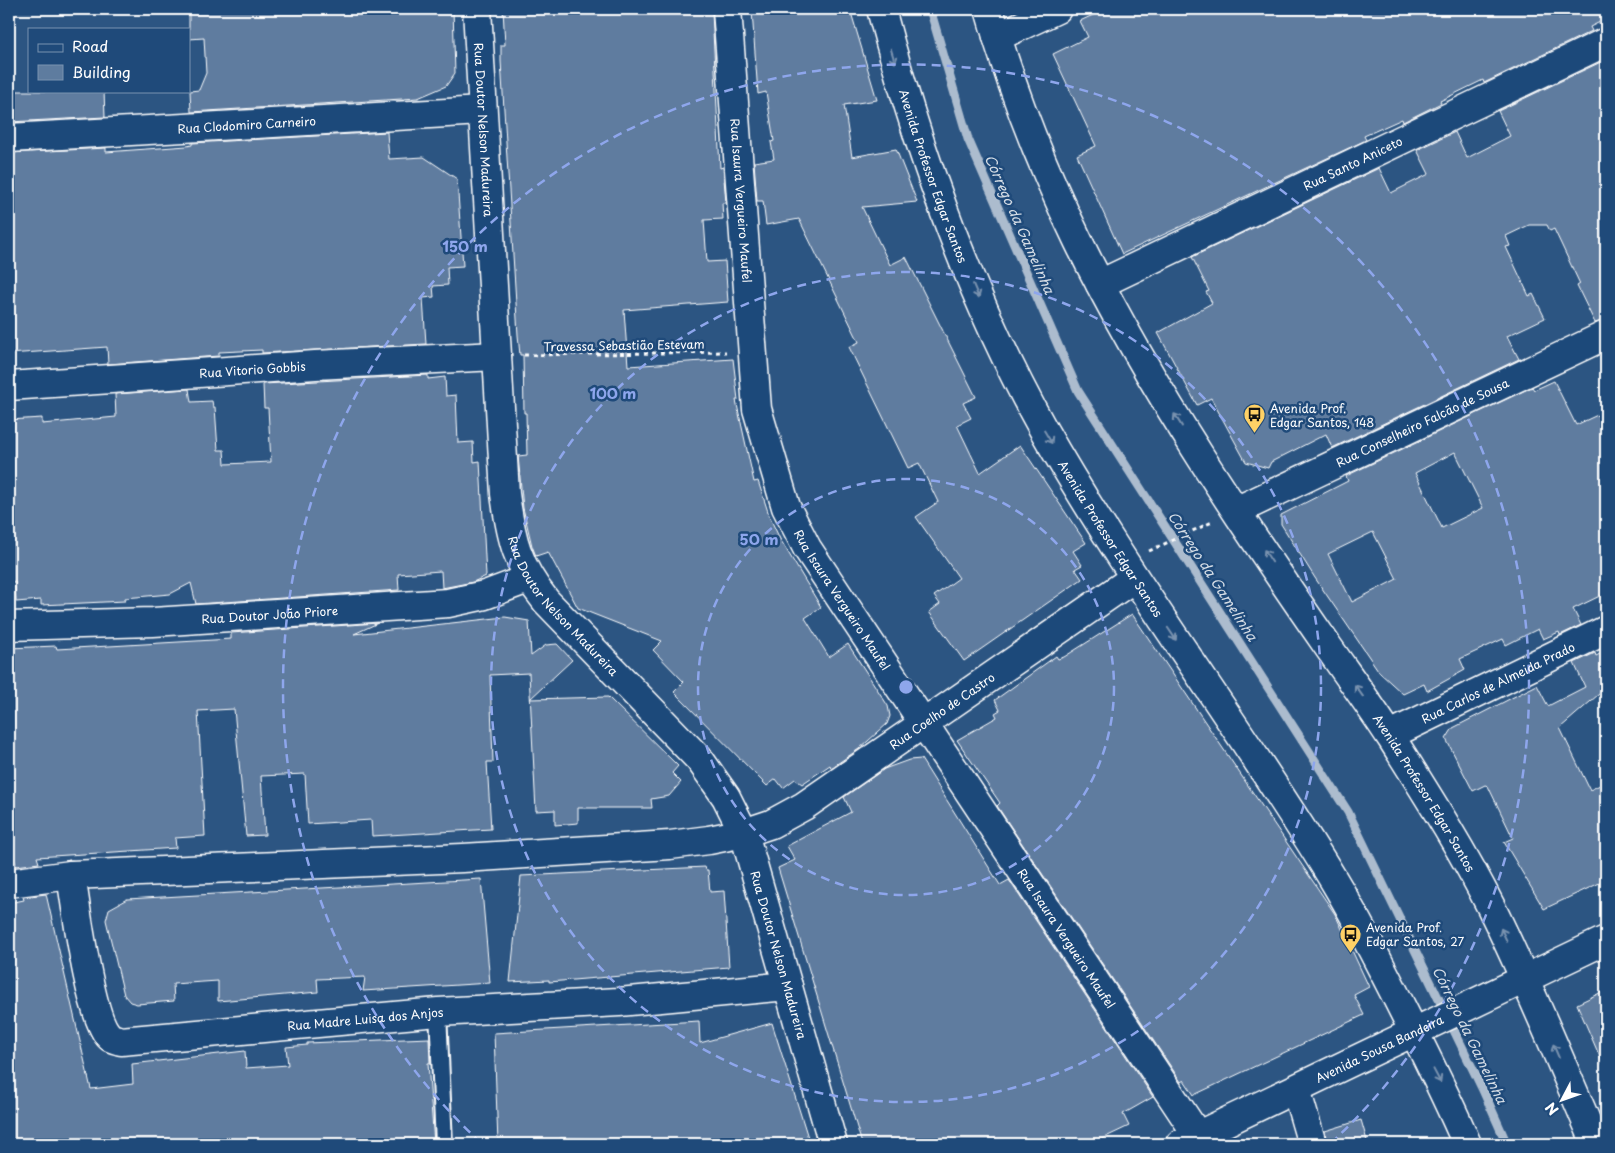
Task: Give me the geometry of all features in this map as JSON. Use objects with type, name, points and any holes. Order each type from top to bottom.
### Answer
[{"type":"street","name":"Rua Doutor Nelson Madureira","points":[[477,9],[505,494],[510,530],[528,578],[546,601],[700,760],[726,797],[744,833],[833,1144]]},
{"type":"street","name":"Rua Isaura Vergueiro Maufel","points":[[727,9],[751,351],[757,409],[786,507],[807,548],[924,725],[1189,1140]]},
{"type":"street","name":"Avenida Professor Edgar Santos","points":[[881,9],[936,189],[997,341],[1043,429],[1134,578],[1219,702],[1334,881],[1423,1029],[1467,1144]]},
{"type":"street","name":"Avenida Professor Edgar Santos","points":[[989,9],[997,38],[1028,125],[1122,329],[1204,462],[1390,735],[1451,835],[1489,904],[1518,983],[1596,1144]]},
{"type":"street","points":[[997,38],[1057,9]]},
{"type":"street","name":"Rua Santo Aniceto","points":[[1100,284],[1606,42]]},
{"type":"street","name":"Rua Clodomiro Carneiro","points":[[9,138],[482,111]]},
{"type":"street","name":"Rua Conselheiro Falcão de Sousa","points":[[1238,510],[1606,335]]},
{"type":"street","name":"Rua Vitorio Gobbis","points":[[9,386],[315,365],[497,356]]},
{"type":"street","name":"Rua Doutor João Priore","points":[[9,626],[153,622],[448,603],[485,595],[528,578]]},
{"type":"street","name":"Rua Coelho de Castro","points":[[744,833],[771,824],[804,806],[924,725],[1134,578]]},
{"type":"street","name":"Rua Carlos de Almeida Prado","points":[[1390,735],[1606,630]]},
{"type":"street","points":[[9,883],[71,875],[463,858],[670,845],[744,833]]},
{"type":"street","name":"Rua Madre Luisa dos Anjos","points":[[71,875],[93,996],[102,1026],[111,1038],[121,1041],[438,1012],[619,1002],[788,986]]},
{"type":"street","name":"Avenida Sousa Bandeira","points":[[1189,1140],[1606,940]]},
{"type":"street","points":[[1296,1089],[1312,1144]]},
{"type":"lane","points":[[438,1012],[444,1144]]},
{"type":"path","name":"Travessa Sebastião Estevam","points":[[497,356],[751,351]]},
{"type":"path","points":[[1149,550],[1203,526]]},
{"type":"building","points":[[189,9],[453,9],[455,73],[446,86],[418,98],[191,112],[190,91],[199,90],[206,73],[204,38],[190,39]]},
{"type":"building","points":[[503,9],[710,9],[712,12],[720,168],[723,167],[726,203],[722,203],[723,219],[704,220],[707,262],[725,261],[728,302],[624,310],[628,366],[733,359],[738,400],[736,400],[754,482],[758,481],[770,518],[780,539],[821,607],[805,618],[829,657],[848,644],[888,706],[890,716],[887,724],[859,749],[831,768],[830,765],[802,784],[795,779],[783,788],[776,779],[767,786],[674,692],[684,682],[653,650],[662,641],[578,608],[548,552],[536,556],[532,546],[523,508],[518,456],[527,455],[526,413],[524,413],[523,355],[520,355],[518,335],[501,61],[501,45],[505,45]]},
{"type":"building","points":[[771,9],[850,9],[877,100],[844,105],[852,157],[896,149],[917,202],[862,207],[890,265],[906,257],[976,397],[963,403],[971,418],[957,425],[980,473],[1020,445],[1086,543],[1073,551],[1082,565],[1075,569],[1082,579],[964,661],[929,612],[940,604],[934,596],[959,578],[916,517],[938,502],[919,463],[908,468],[849,347],[859,342],[799,219],[766,225],[763,201],[757,201],[754,162],[774,159],[771,142],[774,141],[766,92],[758,94],[752,11],[771,11]]},
{"type":"building","points":[[1106,9],[1606,9],[1606,19],[1590,27],[1592,31],[1484,83],[1483,80],[1403,122],[1402,119],[1364,136],[1366,140],[1122,254],[1077,155],[1096,146],[1053,54],[1088,37],[1080,21]]},
{"type":"building","points":[[1605,60],[1606,320],[1595,323],[1577,286],[1580,284],[1554,229],[1550,231],[1547,225],[1529,225],[1506,236],[1510,246],[1506,247],[1529,296],[1533,294],[1545,318],[1507,336],[1519,359],[1332,448],[1326,434],[1271,462],[1268,468],[1246,462],[1211,398],[1197,405],[1158,333],[1212,303],[1206,292],[1209,291],[1192,257],[1379,168],[1391,193],[1429,174],[1417,150],[1455,132],[1467,158],[1510,136],[1498,111]]},
{"type":"building","points":[[9,91],[104,92],[105,117],[9,122]]},
{"type":"building","points":[[387,132],[389,159],[424,157],[457,179],[463,266],[447,267],[448,285],[433,286],[434,297],[423,298],[426,344],[262,353],[262,350],[219,352],[219,356],[108,364],[107,347],[9,354],[9,153],[106,148],[106,152],[187,146],[192,145],[192,143]]},
{"type":"building","points":[[428,375],[428,379],[445,377],[446,396],[456,395],[458,443],[473,442],[474,462],[480,461],[486,576],[473,582],[442,588],[441,571],[398,574],[399,590],[196,604],[191,583],[170,594],[125,598],[125,601],[41,605],[41,600],[16,602],[15,582],[9,582],[9,420],[42,418],[42,424],[116,417],[115,394],[189,389],[191,402],[212,401],[213,407],[215,407],[218,450],[224,450],[225,464],[271,462],[268,408],[264,408],[263,384]]},
{"type":"building","points":[[1554,381],[1576,425],[1606,411],[1606,593],[1573,609],[1581,625],[1560,635],[1559,632],[1543,639],[1538,629],[1506,645],[1503,639],[1460,659],[1465,670],[1427,691],[1424,684],[1403,694],[1380,673],[1315,578],[1281,524],[1281,515],[1348,481],[1346,476],[1532,387],[1534,390]],"holes":[[[1455,452],[1483,508],[1442,528],[1415,473]],[[1373,532],[1397,579],[1352,602],[1328,554]]]},
{"type":"building","points":[[1132,614],[1335,914],[1369,987],[1354,995],[1364,1015],[1194,1095],[1184,1080],[1181,1082],[997,806],[1000,803],[957,740],[997,717],[995,713],[1000,710],[995,700],[1056,656],[1058,659],[1064,657]]},
{"type":"building","points":[[505,617],[529,621],[531,656],[546,645],[557,644],[572,660],[530,699],[529,673],[490,675],[493,762],[487,762],[491,829],[372,836],[371,820],[308,824],[305,774],[261,776],[265,835],[246,836],[234,709],[198,711],[205,836],[175,838],[176,848],[37,857],[39,863],[16,866],[9,834],[9,648],[56,646],[57,649],[231,639],[231,633],[378,623],[354,634]]},
{"type":"building","points":[[1606,651],[1606,688],[1560,728],[1590,790],[1606,782],[1606,880],[1544,909],[1504,842],[1513,838],[1488,786],[1485,785],[1473,791],[1446,739],[1453,728],[1537,685],[1548,706],[1585,687],[1574,663],[1595,653],[1596,656]]},
{"type":"building","points":[[608,697],[678,766],[672,773],[681,782],[669,796],[651,799],[652,808],[578,808],[578,823],[555,825],[555,810],[536,811],[530,699]]},
{"type":"building","points":[[921,759],[1000,885],[1009,880],[1153,1097],[1123,1114],[1129,1126],[1091,1144],[862,1144],[778,868],[795,860],[787,846],[851,812],[844,797],[884,769],[909,760]]},
{"type":"building","points":[[705,867],[708,870],[710,892],[724,891],[729,967],[549,982],[549,980],[510,982],[521,876]]},
{"type":"building","points":[[481,879],[490,983],[363,991],[365,977],[317,979],[318,992],[218,1001],[218,981],[173,984],[174,1001],[137,1004],[130,1002],[124,995],[106,920],[109,909],[127,899]]},
{"type":"building","points":[[46,894],[91,1089],[133,1084],[132,1064],[245,1051],[246,1068],[288,1065],[286,1047],[307,1045],[307,1043],[429,1038],[430,1063],[428,1063],[434,1144],[9,1144],[9,903],[24,900],[23,897]]},
{"type":"building","points":[[1606,990],[1606,1071],[1577,1004]]},
{"type":"building","points":[[699,1021],[700,1043],[772,1023],[810,1144],[621,1144],[621,1139],[560,1138],[560,1144],[498,1144],[494,1033]]},
{"type":"building","points":[[1361,1120],[1368,1144],[1327,1144],[1325,1131]]},
{"type":"waterway","name":"Córrego da Gamelinha","points":[[930,9],[968,139],[1078,391],[1348,812],[1482,1088],[1507,1144]]},
{"type":"place","name":"Avenida Prof. Edgar Santos, 148","points":[[1254,434]]},
{"type":"place","name":"Avenida Prof. Edgar Santos, 27","points":[[1350,953]]}]
